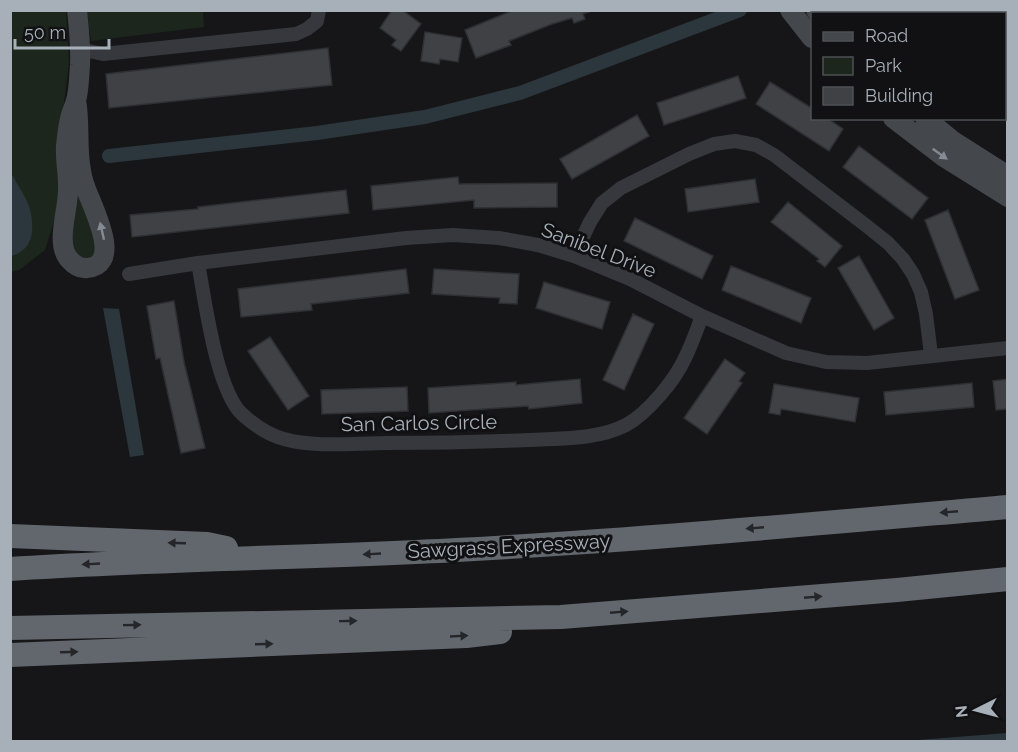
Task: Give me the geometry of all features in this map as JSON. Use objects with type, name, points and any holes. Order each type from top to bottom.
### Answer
[{"type":"highway","name":"Sawgrass Expressway","points":[[10,569],[457,550],[636,538],[1008,507]]},
{"type":"highway","points":[[10,536],[207,544],[276,558]]},
{"type":"highway","points":[[10,628],[561,617],[1008,579]]},
{"type":"highway","points":[[10,655],[466,636],[510,630],[561,617]]},
{"type":"street","points":[[76,100],[80,163],[84,184],[98,217],[105,247],[102,260],[88,268],[76,266],[70,261],[62,244],[68,191],[66,148],[70,119],[76,100],[80,49],[77,10]]},
{"type":"street","points":[[80,49],[104,54],[296,34],[318,21],[319,10]]},
{"type":"street","points":[[791,13],[811,36]]},
{"type":"street","points":[[896,120],[944,157],[1008,197]]},
{"type":"street","points":[[928,120],[952,141],[1008,176]]},
{"type":"street","points":[[574,256],[602,203],[621,188],[688,154],[714,144],[735,141],[756,145],[774,155],[859,219],[903,259],[921,292],[931,355]]},
{"type":"street","name":"Sanibel Drive","points":[[129,274],[198,263],[406,238],[453,236],[499,238],[538,245],[574,256],[630,279],[702,316],[786,353],[826,362],[867,363],[1008,348]]},
{"type":"street","name":"San Carlos Circle","points":[[198,263],[212,337],[225,385],[240,411],[260,429],[283,439],[309,444],[466,443],[575,437],[602,433],[627,425],[650,407],[667,386],[685,359],[702,316]]},
{"type":"green space","points":[[10,11],[66,11],[69,62],[63,111],[62,188],[57,211],[45,250],[19,270],[11,272]]},
{"type":"green space","points":[[87,11],[203,11],[204,27],[91,41]]},
{"type":"green space","points":[[76,173],[96,232],[94,257],[80,260],[71,248]]},
{"type":"shaded area","points":[[11,175],[30,210],[32,232],[24,249],[11,256]]},
{"type":"shaded area","points":[[103,308],[119,309],[144,455],[130,457]]},
{"type":"shaded area","points":[[1007,733],[1007,741],[905,741]]},
{"type":"building","points":[[392,10],[402,10],[421,24],[401,51],[392,45],[396,40],[380,28]]},
{"type":"building","points":[[514,10],[589,10],[589,12],[583,14],[585,19],[574,23],[572,18],[552,24],[509,41],[511,45],[476,58],[465,30]]},
{"type":"building","points":[[425,32],[462,38],[458,62],[440,59],[439,64],[421,61]]},
{"type":"building","points":[[328,48],[332,85],[109,108],[106,74]]},
{"type":"building","points":[[738,76],[746,98],[664,125],[657,103]]},
{"type":"building","points":[[770,82],[811,108],[811,120],[830,120],[843,129],[829,151],[756,104]]},
{"type":"building","points":[[637,115],[649,136],[572,179],[560,159]]},
{"type":"building","points":[[859,146],[928,198],[912,219],[843,167]]},
{"type":"building","points":[[458,177],[459,184],[557,183],[557,207],[474,208],[474,200],[373,210],[371,186]]},
{"type":"building","points":[[755,179],[759,202],[688,212],[685,189]]},
{"type":"building","points":[[346,190],[349,213],[132,237],[130,215],[198,209],[198,207]]},
{"type":"building","points":[[788,202],[842,246],[825,267],[817,261],[819,259],[771,222]]},
{"type":"building","points":[[948,210],[979,290],[955,299],[925,220]]},
{"type":"building","points":[[635,218],[713,256],[702,279],[624,241]]},
{"type":"building","points":[[859,256],[894,318],[874,330],[838,268]]},
{"type":"building","points":[[731,266],[811,298],[801,323],[722,290]]},
{"type":"building","points":[[406,269],[409,293],[311,304],[312,310],[241,317],[238,289]]},
{"type":"building","points":[[434,269],[519,274],[517,304],[499,303],[500,298],[432,294]]},
{"type":"building","points":[[544,282],[610,302],[602,329],[536,308]]},
{"type":"building","points":[[174,301],[184,362],[205,448],[181,453],[160,358],[156,359],[147,306]]},
{"type":"building","points":[[633,314],[654,324],[624,390],[603,380]]},
{"type":"building","points":[[270,337],[309,396],[288,410],[248,351]]},
{"type":"building","points":[[725,359],[745,373],[739,381],[742,383],[707,434],[684,418]]},
{"type":"building","points":[[580,379],[582,403],[529,409],[528,406],[429,413],[428,388],[516,382],[516,385]]},
{"type":"building","points":[[1008,379],[1008,409],[996,410],[993,381]]},
{"type":"building","points":[[972,383],[974,407],[886,415],[884,392]]},
{"type":"building","points":[[774,384],[859,398],[855,422],[781,409],[780,415],[769,413]]},
{"type":"building","points":[[407,387],[408,411],[322,414],[321,390]]},
{"type":"waterway","points":[[109,156],[317,133],[425,117],[520,93],[740,10]]}]
